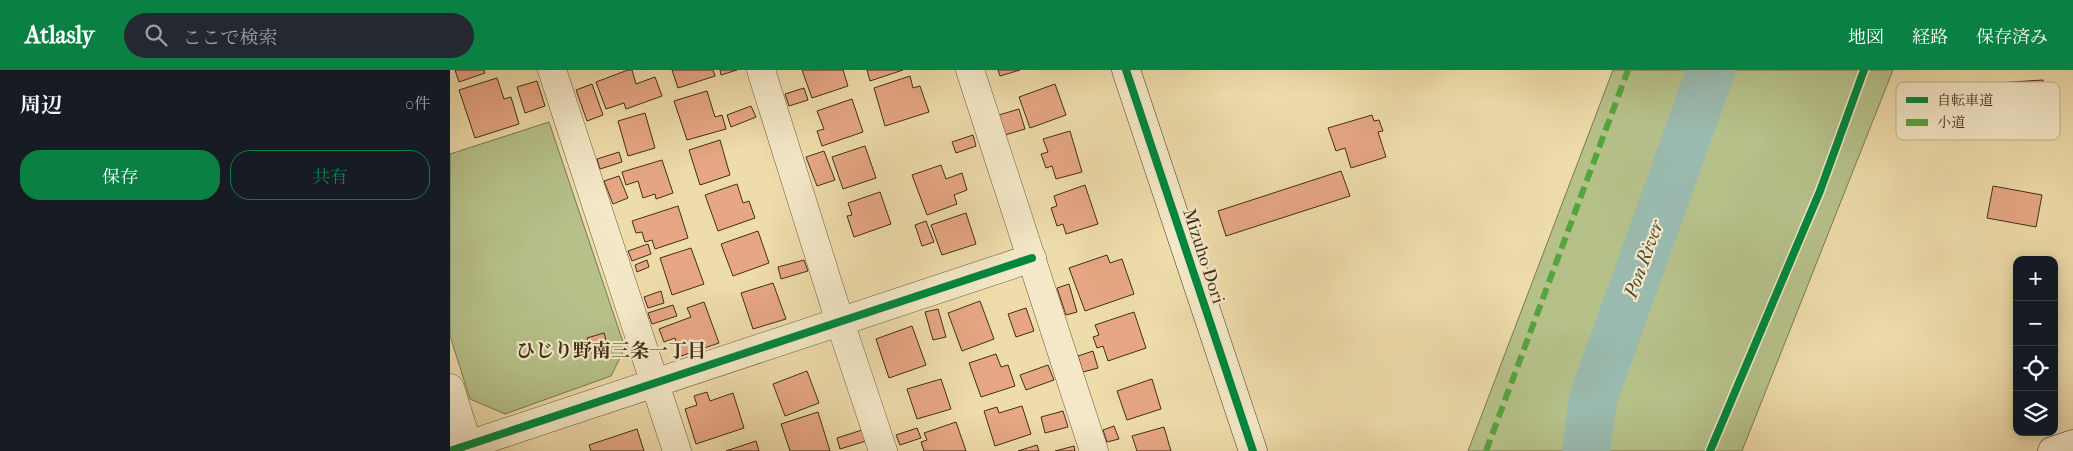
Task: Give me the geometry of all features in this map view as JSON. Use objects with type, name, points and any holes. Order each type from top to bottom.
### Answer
[{"type":"street","points":[[552,70],[677,451]]},
{"type":"street","points":[[761,70],[840,322],[883,451]]},
{"type":"street","points":[[970,70],[1094,451]]},
{"type":"street","name":"Mizuho Dori","points":[[1126,70],[1253,451]]},
{"type":"street","points":[[450,388],[463,449],[654,382],[1032,258]]},
{"type":"street","points":[[2052,451],[2073,444]]},
{"type":"green space","points":[[1613,70],[1893,70],[1742,451],[1468,451]]},
{"type":"green space","points":[[549,122],[625,348],[611,376],[505,414],[470,399],[450,336],[450,154]]},
{"type":"building","points":[[455,70],[484,70],[485,73],[459,82]]},
{"type":"building","points":[[632,70],[636,84],[655,77],[662,96],[626,109],[624,103],[606,109],[596,82]]},
{"type":"building","points":[[672,70],[713,70],[715,76],[678,88]]},
{"type":"building","points":[[720,70],[737,70],[721,75]]},
{"type":"building","points":[[802,70],[843,70],[848,86],[812,98]]},
{"type":"building","points":[[867,70],[903,70],[870,81]]},
{"type":"building","points":[[998,70],[1020,70],[1000,76]]},
{"type":"building","points":[[910,76],[913,88],[920,86],[929,112],[885,126],[874,88]]},
{"type":"building","points":[[497,78],[504,99],[511,97],[519,124],[475,138],[459,90]]},
{"type":"building","points":[[2043,80],[2043,82],[2012,82]]},
{"type":"building","points":[[537,81],[545,106],[525,113],[517,87]]},
{"type":"building","points":[[592,84],[603,115],[587,121],[576,90]]},
{"type":"building","points":[[1055,84],[1066,115],[1030,128],[1019,97]]},
{"type":"building","points":[[804,88],[808,100],[789,106],[785,94]]},
{"type":"building","points":[[707,91],[715,117],[722,115],[726,129],[687,140],[674,101]]},
{"type":"building","points":[[852,99],[863,132],[822,146],[817,131],[824,129],[817,111]]},
{"type":"building","points":[[751,106],[756,117],[731,127],[727,115]]},
{"type":"building","points":[[1019,109],[1025,129],[1005,135],[999,115]]},
{"type":"building","points":[[645,113],[655,148],[628,156],[618,121]]},
{"type":"building","points":[[1372,115],[1374,121],[1379,120],[1383,131],[1378,132],[1386,157],[1351,168],[1345,148],[1336,151],[1328,128]]},
{"type":"building","points":[[1070,131],[1082,172],[1056,179],[1052,166],[1046,168],[1041,154],[1048,152],[1043,139]]},
{"type":"building","points":[[973,135],[976,146],[956,153],[952,142]]},
{"type":"building","points":[[720,140],[730,175],[700,185],[689,150]]},
{"type":"building","points":[[865,146],[876,178],[843,189],[832,157]]},
{"type":"building","points":[[824,151],[835,180],[817,186],[806,157]]},
{"type":"building","points":[[619,152],[622,162],[600,169],[597,159]]},
{"type":"building","points":[[662,160],[673,193],[656,199],[655,194],[643,198],[638,181],[626,185],[622,172]]},
{"type":"building","points":[[941,165],[946,179],[962,173],[967,190],[954,195],[957,204],[927,215],[912,175]]},
{"type":"building","points":[[1341,171],[1350,196],[1226,236],[1218,211]]},
{"type":"building","points":[[619,176],[628,198],[613,204],[604,181]]},
{"type":"building","points":[[737,184],[743,203],[749,201],[755,218],[718,231],[705,195]]},
{"type":"building","points":[[1085,185],[1098,224],[1066,234],[1063,224],[1057,226],[1051,208],[1057,206],[1054,196]]},
{"type":"building","points":[[1993,186],[2042,195],[2036,227],[1987,218]]},
{"type":"building","points":[[880,192],[891,224],[854,237],[847,216],[852,215],[848,203]]},
{"type":"building","points":[[678,206],[688,238],[655,249],[652,240],[645,242],[642,232],[636,233],[632,221]]},
{"type":"building","points":[[966,213],[976,244],[942,255],[931,225]]},
{"type":"building","points":[[926,221],[934,242],[922,246],[915,225]]},
{"type":"building","points":[[758,231],[769,263],[733,276],[721,244]]},
{"type":"building","points":[[648,244],[651,254],[632,261],[628,251]]},
{"type":"building","points":[[691,248],[704,284],[672,295],[660,258]]},
{"type":"building","points":[[1107,255],[1110,263],[1122,259],[1134,294],[1085,311],[1069,268]]},
{"type":"building","points":[[647,260],[649,267],[637,272],[635,265]]},
{"type":"building","points":[[804,260],[808,271],[781,279],[778,267]]},
{"type":"building","points":[[773,283],[786,319],[753,329],[741,293]]},
{"type":"building","points":[[1069,284],[1077,312],[1066,315],[1057,288]]},
{"type":"building","points":[[661,291],[664,303],[648,308],[644,297]]},
{"type":"building","points":[[980,301],[994,339],[962,351],[948,313]]},
{"type":"building","points":[[704,302],[719,343],[681,356],[675,338],[664,342],[659,329],[691,317],[687,308]]},
{"type":"building","points":[[673,305],[677,316],[652,324],[648,313]]},
{"type":"building","points":[[1026,308],[1034,331],[1016,337],[1008,314]]},
{"type":"building","points":[[938,309],[946,337],[933,340],[925,312]]},
{"type":"building","points":[[1134,312],[1146,348],[1108,361],[1103,346],[1097,348],[1093,337],[1099,335],[1095,325]]},
{"type":"building","points":[[912,326],[926,365],[889,378],[876,339]]},
{"type":"building","points":[[604,333],[609,351],[593,356],[587,338]]},
{"type":"building","points":[[1093,351],[1098,368],[1083,372],[1078,356]]},
{"type":"building","points":[[996,354],[1001,367],[1008,365],[1015,386],[981,397],[969,363]]},
{"type":"building","points":[[1048,365],[1054,380],[1026,390],[1020,375]]},
{"type":"building","points":[[807,371],[819,403],[785,416],[773,384]]},
{"type":"building","points":[[941,379],[951,409],[917,419],[907,389]]},
{"type":"building","points":[[1152,379],[1161,409],[1127,420],[1117,391]]},
{"type":"building","points":[[707,392],[710,401],[733,393],[744,428],[696,444],[685,409],[697,405],[694,396]]},
{"type":"building","points":[[1022,406],[1031,434],[995,446],[984,411],[997,407],[999,413]]},
{"type":"building","points":[[1063,411],[1068,427],[1045,433],[1041,417]]},
{"type":"building","points":[[818,412],[830,451],[790,451],[781,424]]},
{"type":"building","points":[[956,422],[966,451],[924,451],[921,442],[927,440],[924,433]]},
{"type":"building","points":[[1114,426],[1119,439],[1107,442],[1103,430]]},
{"type":"building","points":[[1164,427],[1171,451],[1137,451],[1132,436]]},
{"type":"building","points":[[917,428],[921,438],[900,445],[896,435]]},
{"type":"building","points":[[637,429],[644,451],[591,451],[589,445]]},
{"type":"building","points":[[862,430],[866,441],[840,449],[837,438]]},
{"type":"building","points":[[756,441],[759,451],[726,451]]},
{"type":"building","points":[[1037,445],[1039,451],[1018,451]]},
{"type":"building","points":[[1074,446],[1075,451],[1055,451]]},
{"type":"waterway","name":"Pon River","points":[[1586,451],[1593,399],[1711,70]]},
{"type":"marked path","points":[[1486,451],[1628,70]]},
{"type":"cycle path","points":[[1126,70],[1253,451]]},
{"type":"cycle path","points":[[1710,451],[1820,191],[1864,70]]},
{"type":"cycle path","points":[[450,451],[1032,258]]},
{"type":"district","name":"ひじり野南三条一丁目","points":[[611,350]]}]
